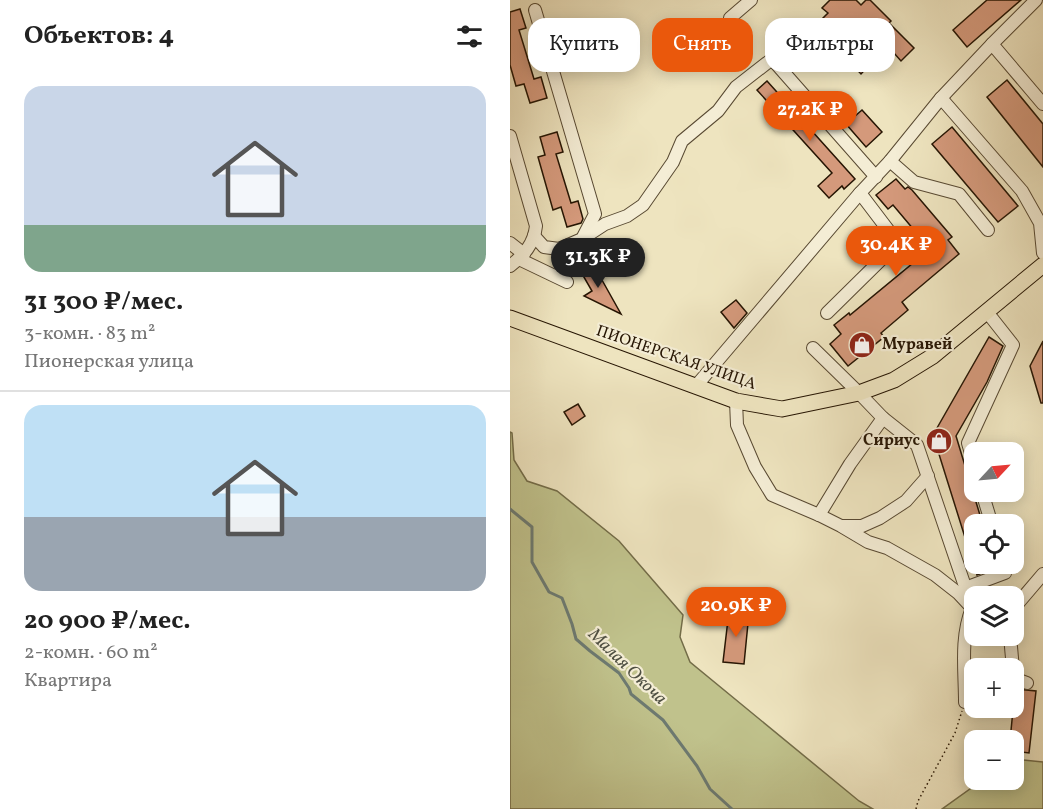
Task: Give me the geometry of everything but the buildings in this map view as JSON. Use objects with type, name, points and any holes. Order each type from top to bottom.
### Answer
[{"type":"main road","name":"ПИОНЕРСКАЯ УЛИЦА","points":[[510,318],[736,401],[782,409],[859,393],[894,380],[933,356],[1043,265]]},
{"type":"street","points":[[730,18],[751,0]]},
{"type":"street","points":[[696,386],[860,193],[890,161],[941,98],[1036,0]]},
{"type":"street","points":[[535,10],[595,214],[582,239]]},
{"type":"street","points":[[992,44],[1043,105]]},
{"type":"street","points":[[534,236],[544,247],[559,249],[582,239],[605,224],[627,216],[643,205],[673,162],[682,141],[718,111],[736,87],[772,59],[876,177]]},
{"type":"street","points":[[941,98],[1022,190],[1040,223],[1043,253]]},
{"type":"street","points":[[510,136],[536,226],[531,244],[518,260]]},
{"type":"street","points":[[890,161],[914,182],[959,194],[988,230]]},
{"type":"street","points":[[827,313],[898,243],[860,193]]},
{"type":"street","points":[[510,243],[518,260],[567,282]]},
{"type":"street","points":[[968,442],[1013,345],[987,312]]},
{"type":"street","points":[[813,348],[883,418],[917,445],[964,586]]},
{"type":"street","points":[[736,401],[737,425],[755,467],[772,495],[819,514],[868,542],[887,548],[935,575],[964,599]]},
{"type":"street","points":[[819,514],[850,464],[883,418]]},
{"type":"street","points":[[841,526],[862,525],[880,518],[906,501],[928,476]]},
{"type":"street","points":[[970,586],[1002,574]]},
{"type":"street","points":[[1024,597],[1043,574]]},
{"type":"path","points":[[916,809],[918,801],[964,715]]},
{"type":"green space","points":[[510,432],[512,433],[514,460],[527,481],[557,491],[619,541],[683,615],[680,637],[690,662],[859,801],[873,809],[510,809]]},
{"type":"green space","points":[[1024,760],[1043,762],[1043,809],[942,809],[968,790],[1024,790]]},
{"type":"waterway","name":"Малая Окоча","points":[[510,509],[532,527],[532,562],[549,592],[562,598],[576,639],[619,673],[631,694],[663,720],[697,766],[710,789],[732,809]]},
{"type":"place","name":"Муравей","points":[[862,345]]},
{"type":"place","name":"Сириус","points":[[939,441]]}]
